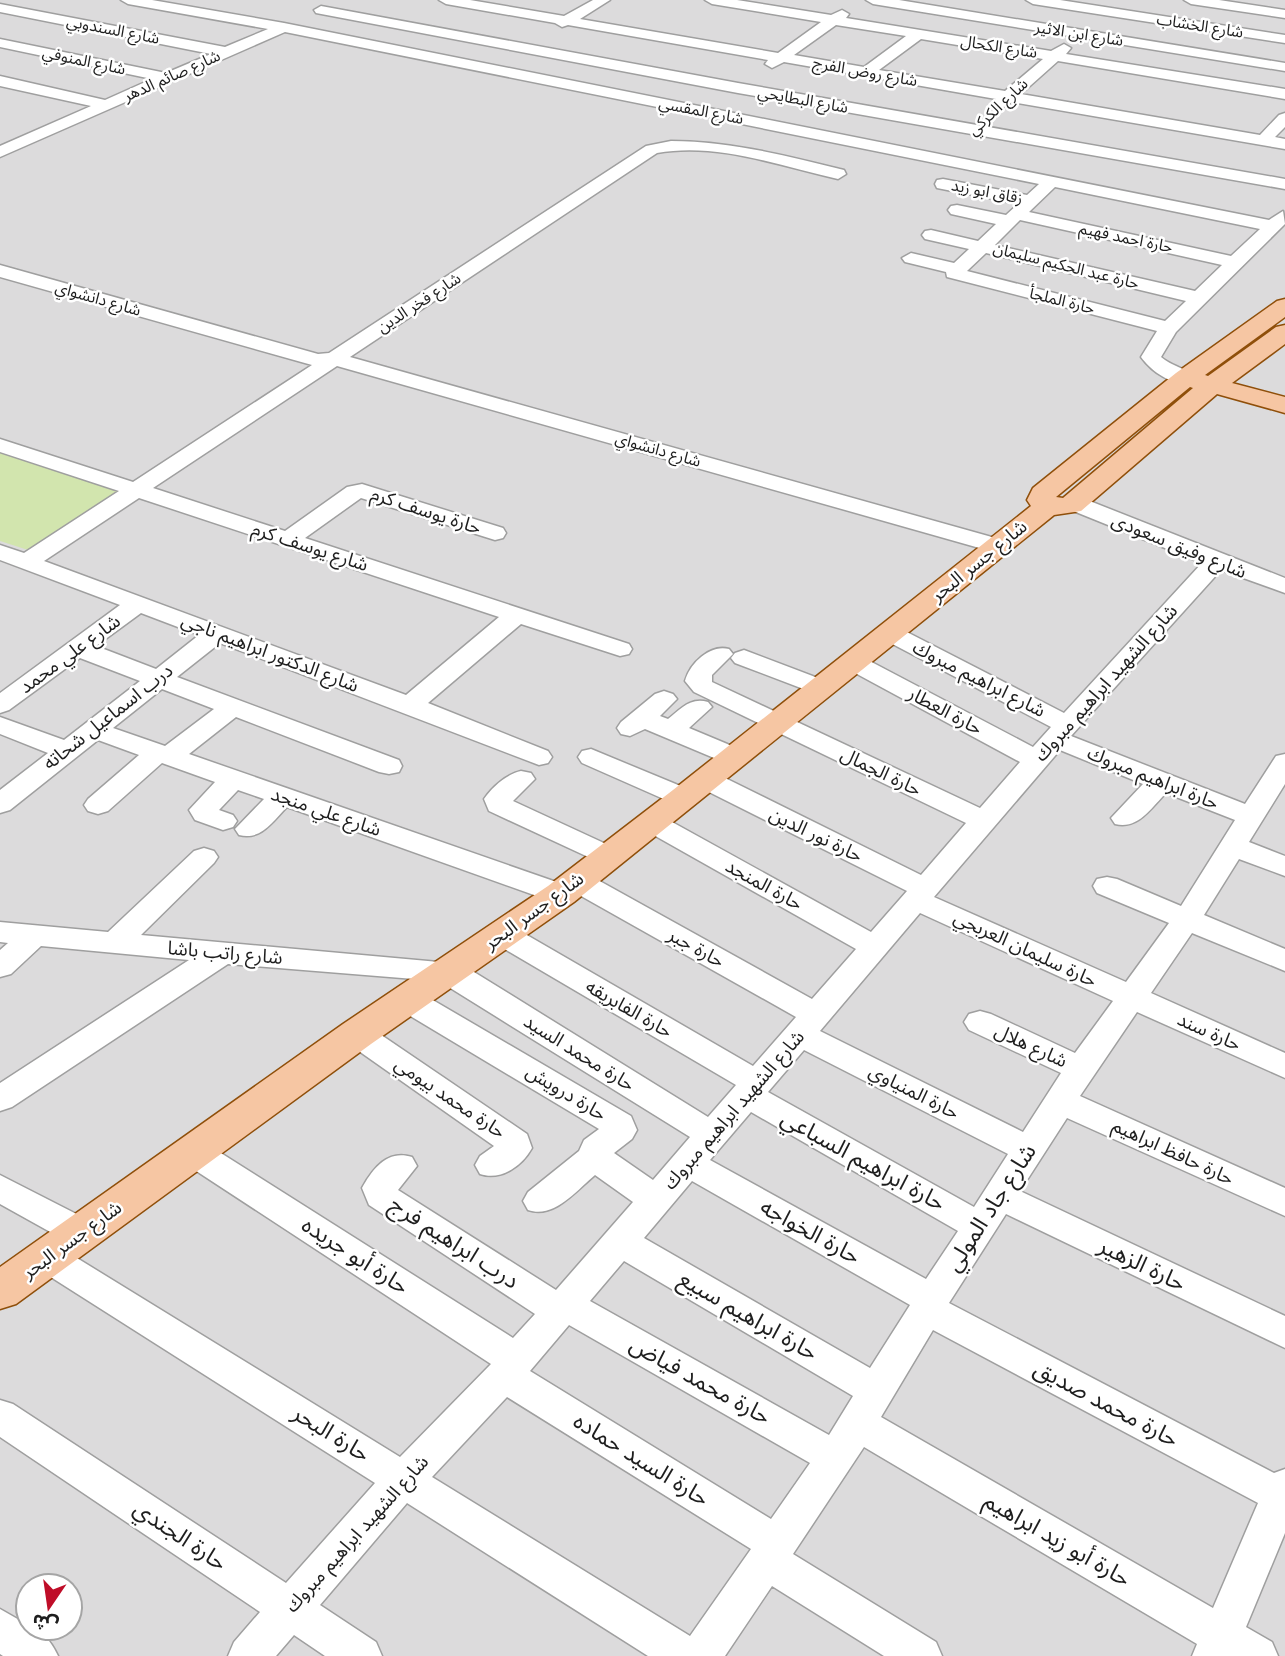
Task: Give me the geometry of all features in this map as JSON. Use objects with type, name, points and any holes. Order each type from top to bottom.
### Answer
[{"type":"main road","name":"شارع جسر البحر","points":[[1061,504],[1041,500],[1043,494],[1185,377],[1285,306]]},
{"type":"main road","name":"شارع جسر البحر","points":[[0,1291],[356,1034],[569,888],[989,553],[1061,504],[1211,386],[1285,332]]},
{"type":"main road","points":[[1240,364],[1285,405]]},
{"type":"main road","points":[[1185,377],[1211,386],[1265,387]]},
{"type":"street","name":"شارع صائم الدهر","points":[[0,152],[344,0]]},
{"type":"street","name":"شارع روض الفرج","points":[[446,0],[1285,144]]},
{"type":"street","points":[[483,68],[603,0]]},
{"type":"street","name":"شارع الكحال","points":[[712,0],[1285,94]]},
{"type":"street","points":[[704,112],[863,0]]},
{"type":"street","name":"شارع ابن الاثير","points":[[873,0],[1285,67]]},
{"type":"street","name":"شارع الخشاب","points":[[1032,0],[1285,40]]},
{"type":"street","name":"شارع الكركي","points":[[942,159],[1118,0]]},
{"type":"street","points":[[1191,0],[1285,14]]},
{"type":"street","name":"شارع المقسي","points":[[125,2],[282,27],[1052,181],[1279,220]]},
{"type":"street","name":"شارع السندوبي","points":[[0,8],[226,52]]},
{"type":"street","name":"شارع البطايحي","points":[[321,10],[738,88],[1285,184]]},
{"type":"street","points":[[0,52],[8,45],[45,34],[96,13]]},
{"type":"street","points":[[867,72],[918,34]]},
{"type":"street","name":"شارع المنوفي","points":[[8,45],[167,78]]},
{"type":"street","points":[[719,61],[737,50]]},
{"type":"street","points":[[0,81],[106,105]]},
{"type":"street","points":[[1264,140],[1285,118]]},
{"type":"street","name":"شارع فخر الدين","points":[[27,561],[324,362],[652,149],[680,143],[696,144],[838,174]]},
{"type":"street","name":"زقاق ابو زيد","points":[[960,163],[941,181],[1019,211]]},
{"type":"street","points":[[955,271],[1052,181]]},
{"type":"street","points":[[999,204],[1019,211]]},
{"type":"street","points":[[1073,227],[1093,209]]},
{"type":"street","points":[[957,210],[1019,211]]},
{"type":"street","name":"حارة احمد فهيم","points":[[1019,211],[1073,227],[1236,263]]},
{"type":"street","points":[[1185,377],[1158,366],[1152,357],[1154,349],[1169,328],[1279,220]]},
{"type":"street","name":"حارة عبد الحكيم سليمان","points":[[931,235],[1199,298]]},
{"type":"street","points":[[1085,271],[1120,237]]},
{"type":"street","points":[[1161,268],[1179,250]]},
{"type":"street","name":"حارة الملجأ","points":[[911,258],[1169,328]]},
{"type":"street","name":"شارع دانشواي","points":[[0,271],[989,553]]},
{"type":"street","name":"شارع يوسف كرم","points":[[0,445],[620,649]]},
{"type":"street","name":"حارة يوسف كرم","points":[[287,540],[355,492],[362,491],[495,533]]},
{"type":"street","name":"شارع وفيق سعودى","points":[[1061,504],[1285,586]]},
{"type":"street","name":"شارع الدكتور ابراهيم ناجي","points":[[0,552],[410,705],[539,757]]},
{"type":"street","name":"شارع الشهيد ابراهيم مبروك","points":[[248,1656],[403,1480],[511,1368],[1053,741],[1216,561]]},
{"type":"street","name":"شارع علي محمد","points":[[0,705],[139,603]]},
{"type":"street","points":[[410,705],[517,615]]},
{"type":"street","name":"درب اسماعيل شحاته","points":[[0,804],[65,750],[217,633]]},
{"type":"street","name":"شارع ابراهيم مبروك","points":[[890,633],[1053,741]]},
{"type":"street","points":[[77,649],[389,766]]},
{"type":"street","name":"حارة الجمال","points":[[822,688],[732,656],[700,673],[699,684],[984,821]]},
{"type":"street","name":"حارة العطار","points":[[853,662],[1053,741]]},
{"type":"street","points":[[664,699],[636,723],[671,730],[735,757]]},
{"type":"street","points":[[98,805],[164,754],[233,707]]},
{"type":"street","points":[[671,730],[699,707]]},
{"type":"street","points":[[0,725],[65,750]]},
{"type":"street","name":"شارع علي منجد","points":[[92,729],[283,796],[569,888]]},
{"type":"street","name":"حارة ابراهيم مبروك","points":[[1053,741],[1251,817]]},
{"type":"street","name":"حارة نور الدين","points":[[591,757],[696,789],[921,894]]},
{"type":"street","name":"شارع جاد المولي","points":[[701,1656],[836,1458],[999,1196],[1081,1069],[1187,919],[1285,762]]},
{"type":"street","points":[[233,779],[203,810],[205,814],[236,825],[283,796]]},
{"type":"street","points":[[521,779],[501,795],[498,799],[499,805],[610,856]]},
{"type":"street","points":[[1125,818],[1162,781]]},
{"type":"street","name":"حارة المنجد","points":[[653,822],[875,947]]},
{"type":"street","points":[[1233,846],[1285,867]]},
{"type":"street","points":[[114,944],[204,857]]},
{"type":"street","points":[[1107,886],[1285,961]]},
{"type":"street","name":"حارة جبر","points":[[569,888],[808,1025]]},
{"type":"street","name":"حارة سليمان العربجي","points":[[921,894],[1133,999]]},
{"type":"street","name":"شارع راتب باشا","points":[[0,932],[448,971]]},
{"type":"street","name":"حارة الفابريقه","points":[[502,934],[752,1089]]},
{"type":"street","points":[[0,967],[34,936]]},
{"type":"street","points":[[0,1099],[222,953]]},
{"type":"street","name":"حارة محمد السيد","points":[[448,971],[712,1135]]},
{"type":"street","name":"حارة سند","points":[[1133,999],[1285,1066]]},
{"type":"street","name":"حارة درويش","points":[[408,1000],[619,1125],[620,1130],[596,1149],[594,1157]]},
{"type":"street","name":"شارع هلال","points":[[980,1023],[1081,1069]]},
{"type":"street","name":"حارة المنياوي","points":[[808,1025],[1029,1150]]},
{"type":"street","name":"حارة محمد بيومي","points":[[356,1034],[515,1143],[516,1148],[492,1165]]},
{"type":"street","name":"حارة ابراهيم السباعي","points":[[752,1089],[980,1227]]},
{"type":"street","name":"حارة حافظ ابراهيم","points":[[1061,1101],[1285,1203]]},
{"type":"street","name":"حارة أبو جريده","points":[[193,1152],[511,1368]]},
{"type":"street","points":[[540,1201],[594,1157],[656,1200]]},
{"type":"street","name":"حارة الخواجه","points":[[687,1163],[929,1305]]},
{"type":"street","name":"درب ابراهيم فرج","points":[[400,1166],[379,1188],[381,1196],[563,1308]]},
{"type":"street","points":[[0,1188],[82,1233]]},
{"type":"street","name":"حارة الزهير","points":[[999,1196],[1285,1333]]},
{"type":"street","name":"حارة ابراهيم سبيع","points":[[620,1241],[867,1407]]},
{"type":"street","name":"حارة البحر","points":[[47,1257],[685,1656]]},
{"type":"street","name":"حارة محمد صديق","points":[[929,1305],[1284,1493]]},
{"type":"street","name":"حارة محمد فياض","points":[[563,1308],[836,1458]]},
{"type":"street","name":"حارة السيد حماده","points":[[511,1368],[921,1656]]},
{"type":"street","name":"حارة أبو زيد ابراهيم","points":[[867,1407],[1218,1646],[1257,1656]]},
{"type":"street","name":"حارة الجندي","points":[[0,1416],[361,1656]]},
{"type":"street","points":[[1218,1646],[1284,1493]]},
{"type":"street","points":[[0,1629],[37,1656]]},
{"type":"shaded area","points":[[0,0],[1285,0],[1285,1656],[0,1656]]},
{"type":"green space","points":[[0,453],[119,491],[28,550],[0,541]]}]
